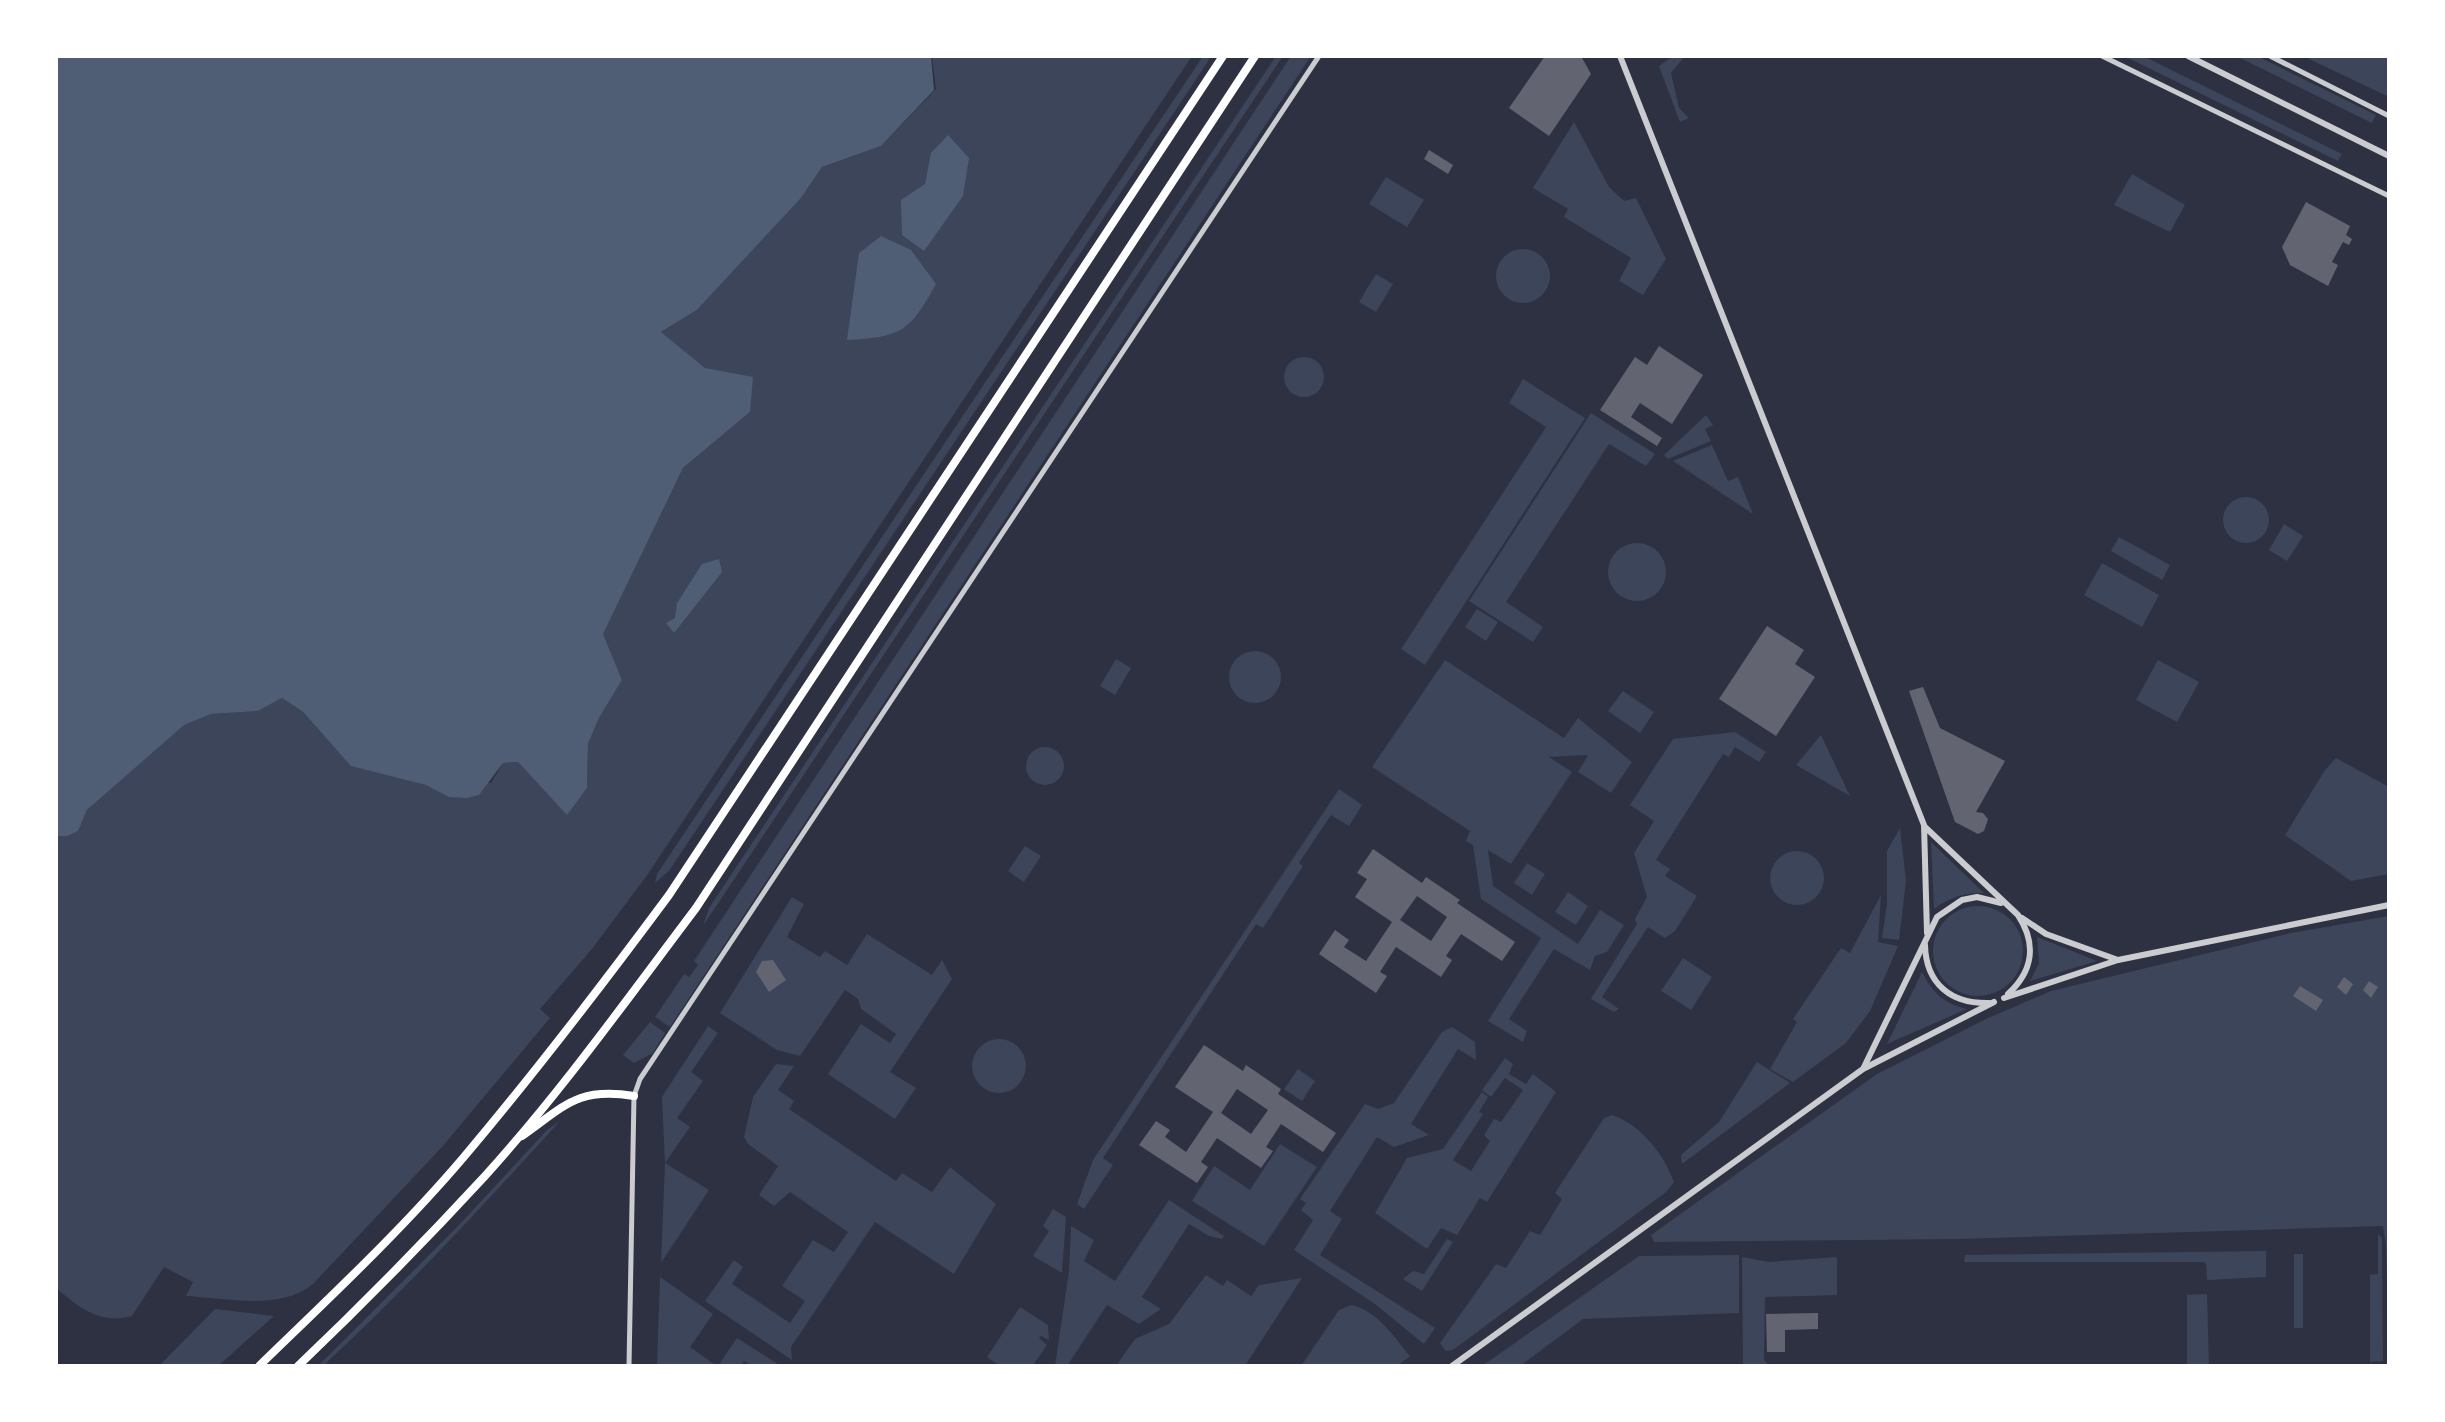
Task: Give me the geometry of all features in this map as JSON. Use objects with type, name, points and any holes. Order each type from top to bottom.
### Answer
[{"type":"highway","points":[[259,1366],[358,1270],[462,1160],[575,1022],[669,895],[1223,56]]},
{"type":"highway","points":[[298,1366],[356,1311],[514,1142],[596,1041],[696,908],[1255,56]]},
{"type":"highway","points":[[514,1142],[581,1096],[598,1091],[635,1096]]},
{"type":"street","points":[[629,1366],[635,1096],[640,1079],[1319,56]]},
{"type":"street","points":[[1620,56],[1925,827],[1925,945],[1863,1069]]},
{"type":"street","points":[[2102,56],[2389,196]]},
{"type":"street","points":[[2188,56],[2389,156]]},
{"type":"street","points":[[2270,56],[2284,59],[2389,116]]},
{"type":"street","points":[[1925,827],[2018,915],[2046,934],[2118,960]]},
{"type":"street","points":[[1927,933],[1937,917],[1962,900],[1985,898],[2007,905]]},
{"type":"street","points":[[1452,1366],[1863,1069],[1994,1002],[2118,960],[2389,905]]},
{"type":"street","points":[[2004,998],[2021,981],[2031,955],[2028,934],[2018,915]]},
{"type":"street","points":[[1925,945],[1930,972],[1947,993],[1972,1003],[1994,1002]]},
{"type":"shaded area","points":[[56,56],[931,56],[934,90],[881,146],[822,167],[801,198],[697,310],[661,332],[705,368],[753,377],[750,412],[683,468],[603,634],[622,680],[599,718],[588,744],[587,788],[567,815],[518,762],[503,763],[479,795],[467,798],[449,797],[426,785],[351,766],[303,712],[282,698],[258,711],[211,714],[184,725],[87,810],[78,831],[67,836],[56,836]]},
{"type":"shaded area","points":[[932,56],[1192,56],[648,874],[592,949],[540,1009],[550,1018],[442,1147],[313,1284],[300,1292],[285,1298],[252,1301],[186,1296],[193,1282],[164,1267],[132,1316],[100,1316],[73,1302],[56,1288],[56,836],[76,829],[87,810],[183,725],[211,714],[258,711],[282,698],[303,712],[324,736],[421,784],[491,783],[503,763],[518,762],[567,814],[587,788],[588,744],[599,718],[622,680],[602,634],[683,468],[750,412],[705,368],[660,333],[697,310],[801,198],[822,167],[881,146],[936,89]]},
{"type":"shaded area","points":[[1203,56],[1210,56],[1207,63],[669,871],[655,883],[657,874]]},
{"type":"shaded area","points":[[1276,56],[1283,56],[703,926],[709,908]]},
{"type":"shaded area","points":[[1291,56],[1311,56],[670,1027],[655,1017],[684,974],[689,977],[698,965],[694,961]]},
{"type":"shaded area","points":[[1673,56],[1685,56],[1671,73],[1679,108],[1689,118],[1680,122],[1659,66]]},
{"type":"shaded area","points":[[2124,56],[2143,56],[2342,154],[2338,161]]},
{"type":"shaded area","points":[[2236,56],[2257,56],[2376,115],[2372,123]]},
{"type":"shaded area","points":[[2309,56],[2389,56],[2389,97],[2309,59]]},
{"type":"shaded area","points":[[1574,122],[1609,187],[1624,201],[1636,198],[1666,259],[1643,295],[1619,281],[1631,258],[1564,217],[1568,209],[1533,188]]},
{"type":"shaded area","points":[[948,135],[969,158],[963,196],[924,251],[902,235],[901,200],[925,184],[931,153]]},
{"type":"shaded area","points":[[2132,174],[2185,205],[2170,232],[2114,205]]},
{"type":"shaded area","points":[[1386,177],[1424,200],[1407,227],[1369,204]]},
{"type":"shaded area","points":[[881,236],[911,250],[936,284],[918,313],[902,329],[880,337],[847,340],[859,253]]},
{"type":"shaded area","points":[[1523,249],[1542,257],[1550,276],[1542,295],[1523,303],[1504,295],[1496,276],[1504,257]]},
{"type":"shaded area","points":[[1376,274],[1393,284],[1376,312],[1359,302]]},
{"type":"shaded area","points":[[1304,357],[1312,358],[1318,363],[1323,369],[1323,385],[1318,391],[1312,396],[1304,397],[1296,396],[1290,391],[1285,385],[1284,377],[1285,369],[1290,363],[1296,358]]},
{"type":"shaded area","points":[[1523,379],[1585,418],[1425,665],[1401,649],[1546,427],[1509,403]]},
{"type":"shaded area","points":[[1591,413],[1655,454],[1646,466],[1609,444],[1506,602],[1543,627],[1533,642],[1469,601]]},
{"type":"shaded area","points":[[1706,415],[1713,425],[1705,429],[1711,441],[1668,459],[1664,455]]},
{"type":"shaded area","points":[[1712,445],[1728,481],[1738,477],[1753,514],[1673,461]]},
{"type":"shaded area","points":[[2246,497],[2262,504],[2269,520],[2262,536],[2246,543],[2230,536],[2223,520],[2230,504]]},
{"type":"shaded area","points":[[2284,524],[2303,536],[2287,561],[2269,550]]},
{"type":"shaded area","points":[[2119,537],[2170,565],[2162,580],[2111,551]]},
{"type":"shaded area","points":[[1631,543],[1643,543],[1658,551],[1666,566],[1666,578],[1658,593],[1643,601],[1631,601],[1616,593],[1608,578],[1608,566],[1616,551]]},
{"type":"shaded area","points":[[719,559],[722,572],[674,633],[666,623],[675,618],[677,603],[702,564]]},
{"type":"shaded area","points":[[2102,563],[2159,595],[2142,627],[2084,595]]},
{"type":"shaded area","points":[[1477,609],[1498,622],[1486,641],[1465,627]]},
{"type":"shaded area","points":[[1255,651],[1274,658],[1281,677],[1274,696],[1255,703],[1236,696],[1229,677],[1236,658]]},
{"type":"shaded area","points":[[1116,659],[1131,668],[1115,695],[1100,686]]},
{"type":"shaded area","points":[[1445,660],[1564,738],[1578,718],[1632,762],[1611,793],[1578,772],[1588,755],[1549,757],[1572,772],[1511,864],[1488,850],[1493,886],[1578,944],[1600,910],[1624,925],[1607,952],[1595,956],[1590,970],[1554,949],[1509,1019],[1527,1031],[1523,1042],[1488,1021],[1541,938],[1481,899],[1473,845],[1466,841],[1470,831],[1372,767]]},
{"type":"shaded area","points":[[2158,660],[2199,682],[2177,722],[2136,700]]},
{"type":"shaded area","points":[[1623,691],[1654,712],[1640,733],[1608,711]]},
{"type":"shaded area","points":[[1735,732],[1766,752],[1759,762],[1735,747],[1729,757],[1723,754],[1656,860],[1670,869],[1665,876],[1697,896],[1675,931],[1665,938],[1648,927],[1602,997],[1619,1009],[1614,1012],[1591,999],[1637,924],[1635,919],[1647,897],[1634,853],[1654,821],[1630,805],[1673,739]]},
{"type":"shaded area","points":[[1821,735],[1850,796],[1796,765]]},
{"type":"shaded area","points":[[1045,747],[1059,752],[1064,766],[1059,780],[1045,785],[1031,780],[1026,766],[1031,752]]},
{"type":"shaded area","points":[[2336,758],[2389,787],[2389,874],[2351,881],[2285,835],[2325,770]]},
{"type":"shaded area","points":[[1339,789],[1362,805],[1349,826],[1331,815],[1299,863],[1303,866],[1263,928],[1256,924],[1103,1158],[1113,1165],[1084,1209],[1077,1204],[1093,1160]]},
{"type":"shaded area","points":[[1900,828],[1906,881],[1899,940],[1882,938],[1887,904],[1887,851]]},
{"type":"shaded area","points":[[1931,842],[1984,893],[1957,897],[1934,909]]},
{"type":"shaded area","points":[[1025,846],[1041,856],[1024,882],[1008,871]]},
{"type":"shaded area","points":[[1797,851],[1816,859],[1824,878],[1816,897],[1797,905],[1778,897],[1770,878],[1778,859]]},
{"type":"shaded area","points":[[1527,863],[1545,874],[1532,895],[1514,883]]},
{"type":"shaded area","points":[[1568,892],[1588,906],[1576,925],[1555,912]]},
{"type":"shaded area","points":[[1881,895],[1878,942],[1898,946],[1870,1011],[1846,1043],[1793,1082],[1770,1069],[1797,1022],[1793,1019],[1841,948],[1850,953]]},
{"type":"shaded area","points":[[792,897],[804,904],[787,937],[820,957],[825,951],[847,965],[867,934],[932,975],[942,960],[952,979],[890,1072],[916,1088],[895,1119],[828,1074],[861,1024],[890,1043],[896,1034],[861,1009],[858,999],[845,990],[800,1056],[777,1050],[720,1013]]},
{"type":"shaded area","points":[[1978,906],[1995,909],[2010,919],[2020,934],[2023,951],[2020,968],[2010,983],[1995,993],[1978,996],[1961,993],[1946,983],[1936,968],[1933,951],[1936,934],[1946,919],[1961,909]]},
{"type":"shaded area","points":[[2389,916],[2389,1360],[2386,1245],[2383,1226],[1959,1239],[1654,1242],[1651,1235],[1877,1074],[1986,1019],[2051,991],[2291,933]]},
{"type":"shaded area","points":[[2037,937],[2097,961],[2030,981],[2039,963]]},
{"type":"shaded area","points":[[1683,958],[1712,977],[1691,1010],[1661,991]]},
{"type":"shaded area","points":[[1922,972],[1940,996],[1951,1004],[1967,1009],[1887,1044]]},
{"type":"shaded area","points":[[650,1022],[665,1033],[653,1053],[634,1063],[623,1055]]},
{"type":"shaded area","points":[[708,1026],[718,1033],[691,1072],[703,1081],[677,1118],[690,1127],[665,1163],[709,1190],[661,1263],[665,1164],[662,1097]]},
{"type":"shaded area","points":[[1452,1027],[1475,1042],[1476,1060],[1458,1049],[1411,1124],[1429,1135],[1394,1147],[1377,1137],[1330,1211],[1342,1219],[1320,1255],[1435,1328],[1424,1344],[1375,1304],[1294,1250],[1313,1220],[1301,1210],[1306,1203],[1300,1199],[1365,1104],[1378,1109],[1394,1103],[1442,1032]]},
{"type":"shaded area","points":[[999,1039],[1018,1047],[1026,1066],[1018,1085],[999,1093],[980,1085],[972,1066],[980,1047]]},
{"type":"shaded area","points":[[1505,1058],[1513,1064],[1509,1074],[1526,1084],[1533,1074],[1556,1092],[1487,1202],[1480,1198],[1457,1235],[1441,1228],[1427,1249],[1375,1213],[1407,1158],[1443,1149],[1482,1092],[1488,1097],[1479,1112],[1483,1114],[1453,1160],[1471,1171],[1490,1141],[1484,1135],[1494,1119],[1501,1122],[1523,1090],[1505,1078],[1491,1097],[1482,1090]]},
{"type":"shaded area","points":[[1757,1062],[1790,1083],[1682,1164],[1681,1155],[1719,1122]]},
{"type":"shaded area","points":[[776,1064],[794,1066],[778,1090],[794,1101],[789,1109],[896,1181],[902,1173],[932,1192],[950,1167],[996,1204],[954,1274],[875,1222],[791,1347],[792,1360],[705,1301],[734,1260],[743,1267],[732,1284],[790,1323],[805,1301],[782,1286],[813,1240],[834,1252],[848,1232],[790,1192],[774,1206],[759,1195],[778,1166],[748,1144],[744,1137],[753,1097]]},
{"type":"shaded area","points":[[1298,1069],[1315,1081],[1302,1101],[1284,1089]]},
{"type":"shaded area","points":[[1612,1115],[1632,1125],[1650,1141],[1670,1171],[1674,1182],[1666,1192],[1453,1350],[1446,1351],[1440,1343],[1496,1264],[1506,1268],[1530,1231],[1540,1235],[1562,1199],[1555,1193],[1604,1118]]},
{"type":"shaded area","points":[[560,1121],[414,1277],[323,1366],[318,1366],[459,1225],[547,1130]]},
{"type":"shaded area","points":[[1280,1144],[1317,1167],[1264,1246],[1192,1201],[1214,1166],[1250,1190]]},
{"type":"shaded area","points":[[1169,1200],[1224,1236],[1222,1239],[1209,1236],[1189,1224],[1142,1297],[1161,1309],[1139,1324],[1107,1305],[1067,1366],[1055,1366],[1069,1271],[1071,1226],[1094,1240],[1084,1261],[1115,1281]]},
{"type":"shaded area","points":[[1053,1209],[1066,1217],[1062,1273],[1033,1256],[1049,1231],[1043,1226]]},
{"type":"shaded area","points":[[2378,1234],[2382,1238],[2383,1361],[2370,1362],[2370,1275],[2378,1274]]},
{"type":"shaded area","points":[[1447,1239],[1453,1242],[1422,1291],[1403,1279],[1413,1271],[1424,1274]]},
{"type":"shaded area","points":[[2266,1251],[2266,1277],[2207,1280],[2204,1262],[1964,1262],[1965,1255]]},
{"type":"shaded area","points":[[2294,1254],[2303,1254],[2303,1328],[2294,1328]]},
{"type":"shaded area","points":[[1739,1255],[1739,1313],[1583,1319],[1520,1366],[1482,1366],[1639,1256]]},
{"type":"shaded area","points":[[1742,1257],[1769,1262],[1837,1257],[1837,1295],[1765,1297],[1764,1360],[1769,1366],[1743,1366]]},
{"type":"shaded area","points":[[1206,1275],[1223,1286],[1227,1280],[1251,1296],[1259,1285],[1302,1278],[1245,1366],[1116,1366],[1135,1339],[1169,1324]]},
{"type":"shaded area","points":[[660,1277],[713,1314],[690,1347],[717,1366],[657,1366]]},
{"type":"shaded area","points":[[2207,1294],[2209,1366],[2187,1366],[2187,1295]]},
{"type":"shaded area","points":[[1351,1305],[1377,1318],[1410,1356],[1397,1366],[1301,1366],[1339,1310]]},
{"type":"shaded area","points":[[1020,1307],[1048,1325],[1049,1340],[1041,1336],[1039,1338],[1047,1345],[1034,1364],[1000,1366],[987,1357]]},
{"type":"shaded area","points":[[215,1309],[274,1316],[218,1366],[159,1366]]},
{"type":"shaded area","points":[[737,1338],[781,1366],[753,1366],[744,1361],[741,1366],[718,1366]]},
{"type":"building","points":[[1545,56],[1581,56],[1591,74],[1549,136],[1509,108]]},
{"type":"building","points":[[1429,150],[1453,165],[1448,174],[1424,159]]},
{"type":"building","points":[[2306,202],[2350,226],[2346,235],[2352,239],[2349,245],[2343,242],[2332,262],[2338,265],[2328,286],[2290,265],[2282,247]]},
{"type":"building","points":[[1659,346],[1703,375],[1672,424],[1640,403],[1631,417],[1662,438],[1657,446],[1600,410],[1635,357],[1647,365]]},
{"type":"building","points":[[1767,626],[1804,650],[1795,664],[1815,677],[1776,736],[1719,699]]},
{"type":"building","points":[[1923,687],[1940,728],[2005,761],[1976,812],[1983,813],[1988,819],[1984,831],[1978,834],[1955,822],[1909,691]]},
{"type":"building","points":[[1373,849],[1422,883],[1426,877],[1460,900],[1457,903],[1515,942],[1502,961],[1461,934],[1446,956],[1452,960],[1441,977],[1396,947],[1380,972],[1387,976],[1376,993],[1319,954],[1335,930],[1349,940],[1344,947],[1366,961],[1392,922],[1355,897],[1367,879],[1357,873]],"holes":[[[1417,896],[1447,917],[1431,941],[1400,920]]]},
{"type":"building","points":[[773,960],[786,980],[769,992],[756,972],[762,961]]},
{"type":"building","points":[[2344,977],[2353,984],[2346,995],[2337,987]]},
{"type":"building","points":[[2369,981],[2378,987],[2371,998],[2363,990]]},
{"type":"building","points":[[2300,986],[2323,1000],[2316,1011],[2293,996]]},
{"type":"building","points":[[1204,1045],[1243,1071],[1246,1065],[1281,1089],[1278,1094],[1336,1133],[1323,1152],[1281,1124],[1266,1147],[1273,1151],[1261,1168],[1217,1138],[1201,1162],[1208,1167],[1197,1183],[1139,1145],[1156,1121],[1170,1130],[1165,1137],[1186,1152],[1213,1112],[1175,1087]],"holes":[[[1237,1089],[1268,1110],[1251,1134],[1221,1113]]]},
{"type":"building","points":[[1818,1313],[1818,1329],[1785,1330],[1785,1352],[1767,1352],[1766,1314]]}]
